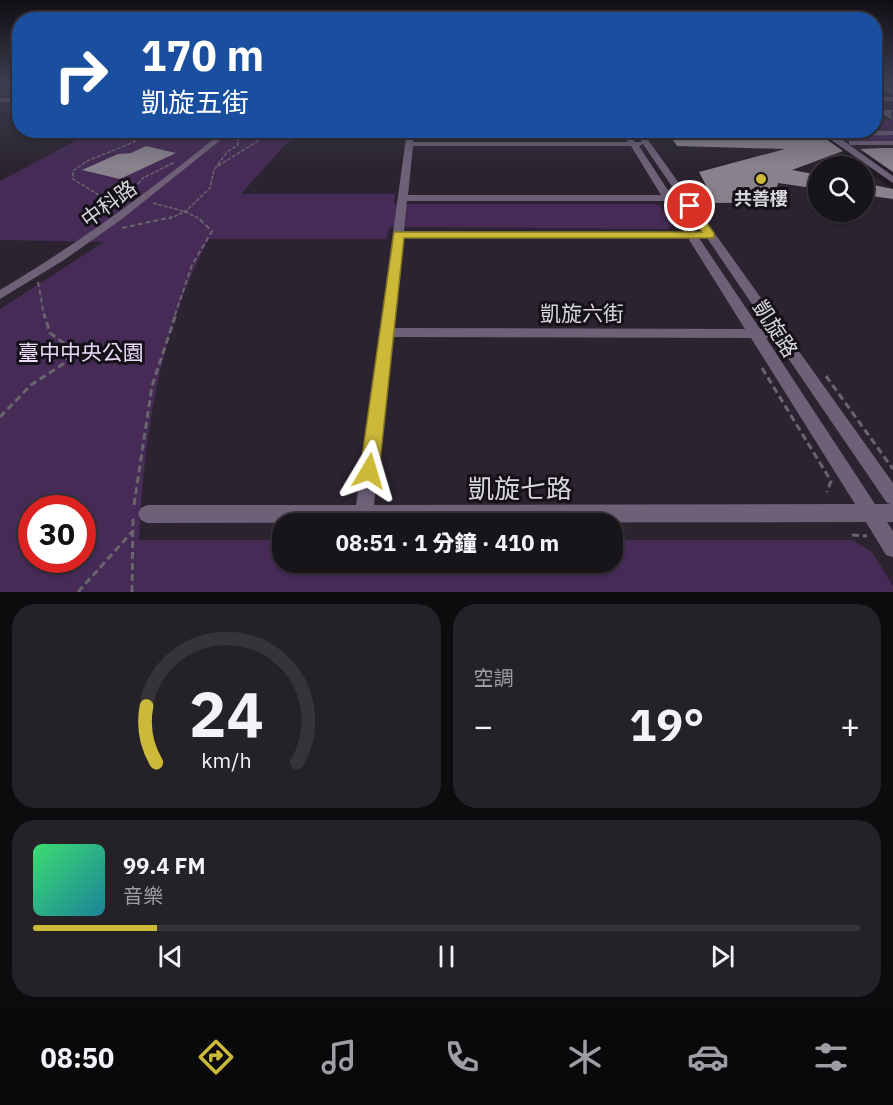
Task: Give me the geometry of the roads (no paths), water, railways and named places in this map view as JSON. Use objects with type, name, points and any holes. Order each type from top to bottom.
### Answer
[{"type":"street","name":"中科路","points":[[0,295],[74,250],[144,200],[220,138]]},
{"type":"street","points":[[364,513],[410,138]]},
{"type":"street","points":[[524,138],[638,139]]},
{"type":"street","points":[[838,138],[893,180]]},
{"type":"street","points":[[842,138],[893,174]]},
{"type":"street","name":"凱旋路","points":[[638,139],[668,198],[893,548]]},
{"type":"street","name":"凱旋路","points":[[638,139],[684,198],[893,497]]},
{"type":"street","points":[[852,143],[893,141]]},
{"type":"street","points":[[403,198],[684,198]]},
{"type":"street","points":[[398,234],[710,235]]},
{"type":"street","name":"凱旋六街","points":[[386,332],[778,334]]},
{"type":"street","name":"凱旋七路","points":[[623,513],[893,513]]},
{"type":"street","name":"凱旋七路","points":[[147,514],[272,514]]},
{"type":"place","name":"共善樓","points":[[761,179]]},
{"type":"park label","name":"臺中中央公園","points":[[81,353]]}]
